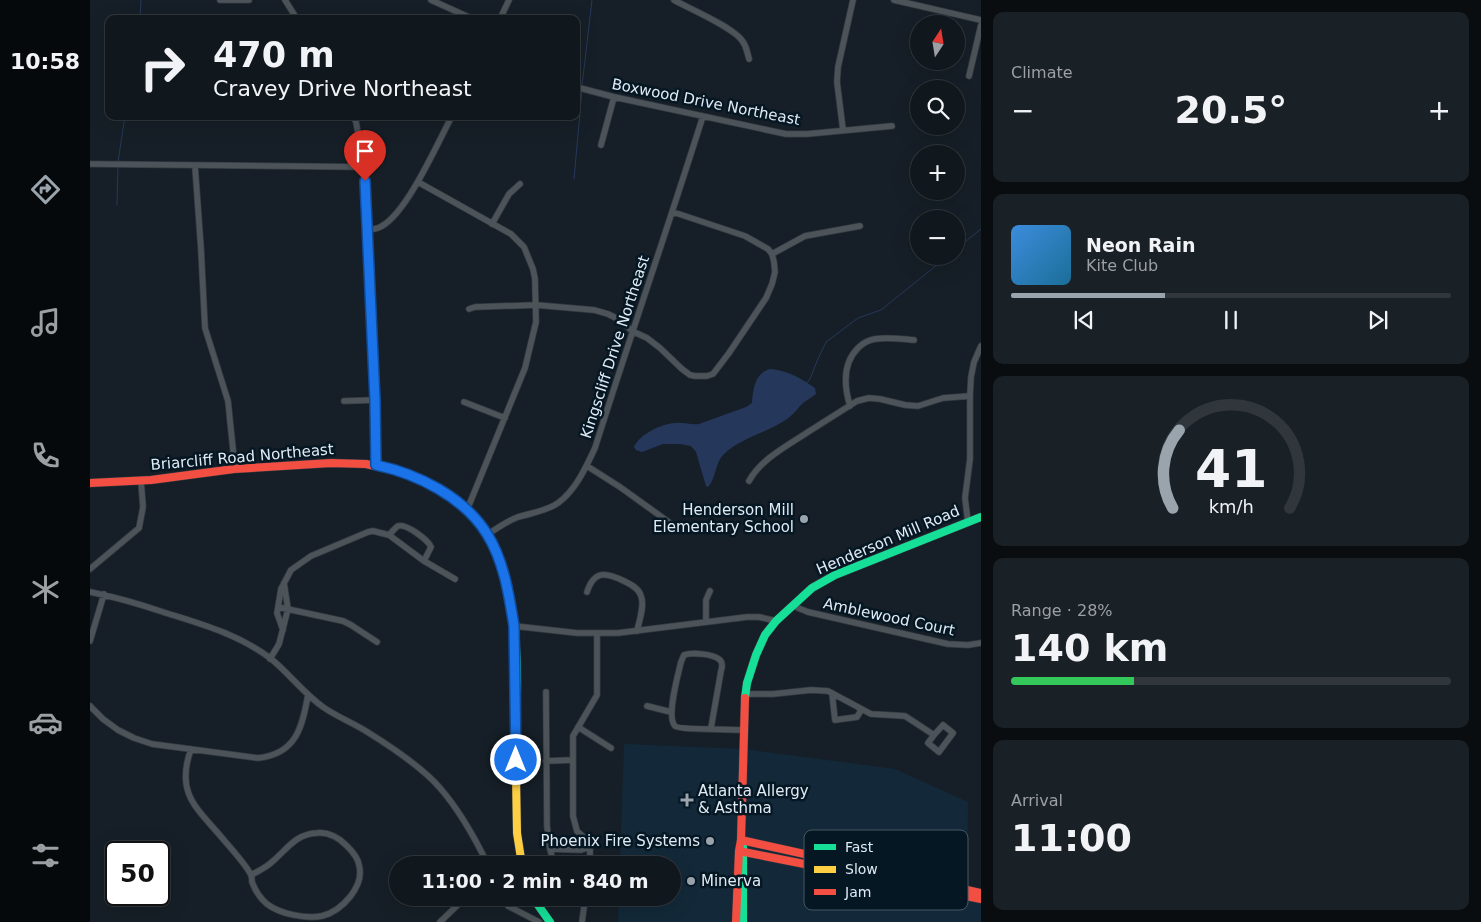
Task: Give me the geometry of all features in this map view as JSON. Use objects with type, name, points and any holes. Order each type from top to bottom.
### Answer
[{"type":"street","points":[[220,0],[249,0]]},
{"type":"street","points":[[285,0],[294,15]]},
{"type":"street","points":[[431,0],[465,15]]},
{"type":"street","points":[[502,15],[509,0]]},
{"type":"street","points":[[674,0],[731,30],[746,46],[749,59]]},
{"type":"street","points":[[843,130],[837,82],[838,68],[853,0]]},
{"type":"street","points":[[894,0],[981,20]]},
{"type":"street","points":[[969,76],[981,25]]},
{"type":"street","name":"Boxwood Drive Northeast","points":[[580,88],[786,134],[807,134],[892,126]]},
{"type":"street","points":[[601,145],[614,96]]},
{"type":"street","name":"Kingscliff Drive Northeast","points":[[487,535],[501,525],[516,518],[559,503],[570,492],[587,466],[595,448],[703,116]]},
{"type":"street","points":[[355,120],[364,167],[368,230],[376,465]]},
{"type":"street","points":[[368,230],[383,226],[394,216],[418,182],[450,120]]},
{"type":"street","points":[[90,164],[364,167]]},
{"type":"street","points":[[195,166],[205,328],[228,401],[235,469]]},
{"type":"street","points":[[418,182],[511,234],[524,247],[535,279],[536,322],[525,368],[466,510]]},
{"type":"street","points":[[492,224],[509,194],[520,184]]},
{"type":"street","points":[[469,309],[476,306],[536,305],[594,310],[620,320],[632,331],[647,338],[690,375],[707,376],[713,374],[766,298],[775,272],[774,262],[772,254],[763,246],[745,236],[673,212]]},
{"type":"street","points":[[772,254],[805,236],[860,226]]},
{"type":"street","points":[[850,406],[846,392],[846,370],[850,358],[857,349],[865,342],[874,339],[914,340]]},
{"type":"street","points":[[968,522],[966,498],[970,459],[970,396],[973,370],[981,346]]},
{"type":"street","points":[[749,481],[762,464],[778,452],[857,401],[869,398],[918,406],[943,398],[970,396]]},
{"type":"street","points":[[344,401],[375,400]]},
{"type":"street","points":[[464,402],[505,418]]},
{"type":"street","name":"Briarcliff Road Northeast","points":[[90,483],[141,481],[235,469],[342,462],[391,468],[444,493],[466,510],[487,535],[503,572],[511,605],[514,626],[516,832],[520,856]]},
{"type":"street","points":[[587,466],[677,528]]},
{"type":"street","points":[[90,569],[139,528],[143,507],[141,481]]},
{"type":"street","name":"Henderson Mill Road","points":[[743,922],[741,840],[746,694],[747,683],[756,655],[765,636],[776,621],[812,588],[835,575],[981,517]]},
{"type":"street","points":[[388,535],[398,526],[405,526],[428,541],[431,547],[424,561]]},
{"type":"street","points":[[283,630],[277,613],[281,589],[291,570],[311,556],[368,532],[388,535],[424,561],[455,579]]},
{"type":"street","points":[[587,592],[589,584],[593,579],[604,573],[611,574],[642,592],[643,602],[637,631]]},
{"type":"street","points":[[270,659],[279,644],[288,609],[284,583]]},
{"type":"street","points":[[706,622],[706,600],[710,590]]},
{"type":"street","points":[[90,592],[104,594],[227,633],[254,647],[294,679],[308,695],[324,707],[394,749],[428,776],[453,804],[483,856]]},
{"type":"street","points":[[90,641],[104,594]]},
{"type":"street","name":"Amblewood Court","points":[[794,604],[808,612],[846,622],[948,644],[968,645],[981,643]]},
{"type":"street","points":[[278,607],[343,622],[377,642]]},
{"type":"street","points":[[514,626],[597,634],[637,631],[747,617],[759,617],[776,621]]},
{"type":"street","points":[[590,856],[590,842],[577,831],[574,822],[573,736],[597,695],[597,634]]},
{"type":"street","points":[[711,728],[721,672],[721,656],[694,653],[684,655],[671,712],[672,721],[678,728],[744,730]]},
{"type":"street","points":[[746,694],[820,690],[832,693],[871,714],[905,716],[934,735]]},
{"type":"street","points":[[546,692],[547,826],[552,856]]},
{"type":"street","points":[[832,693],[835,720],[857,717],[860,708]]},
{"type":"street","points":[[90,706],[118,730],[152,744],[258,758],[275,755],[287,747],[299,732],[308,695]]},
{"type":"street","points":[[647,706],[671,712]]},
{"type":"street","points":[[943,724],[953,733],[939,752],[928,743],[934,735],[943,724]]},
{"type":"street","points":[[578,727],[611,748]]},
{"type":"street","points":[[191,749],[188,756],[186,774],[186,786],[190,797],[198,810],[251,875],[253,885],[267,904],[284,912],[311,917],[327,914],[341,906],[355,889],[360,872],[356,858],[342,842],[334,837],[318,832],[300,836],[291,842],[274,861],[251,875]]},
{"type":"street","points":[[546,761],[573,760]]},
{"type":"street","points":[[741,840],[804,854]]},
{"type":"street","points":[[550,849],[581,850],[590,842]]},
{"type":"street","points":[[741,851],[804,864]]},
{"type":"street","name":"Henderson Mill Road","points":[[736,922],[741,851]]},
{"type":"street","points":[[968,890],[981,893]]},
{"type":"street","points":[[968,896],[981,899]]},
{"type":"street","points":[[440,922],[457,906]]},
{"type":"street","points":[[508,906],[539,922]]},
{"type":"street","points":[[540,906],[550,922]]},
{"type":"street","points":[[582,922],[584,906]]},
{"type":"shaded area","points":[[624,744],[744,749],[895,769],[968,802],[968,830],[804,830],[804,910],[968,910],[968,890],[981,894],[981,922],[618,922],[619,906],[681,906],[681,856],[620,856]]},
{"type":"water","points":[[770,369],[782,371],[800,378],[815,388],[816,394],[803,403],[787,419],[737,444],[723,455],[708,487],[706,486],[696,452],[691,446],[663,444],[642,452],[634,447],[646,434],[664,425],[678,423],[699,424],[746,407],[752,403],[754,387],[758,378]]},
{"type":"waterway","points":[[140,15],[141,0]]},
{"type":"waterway","points":[[582,86],[592,0]]},
{"type":"waterway","points":[[580,112],[582,90]]},
{"type":"waterway","points":[[118,162],[124,120]]},
{"type":"waterway","points":[[574,179],[579,120]]},
{"type":"waterway","points":[[117,205],[118,166]]},
{"type":"waterway","points":[[965,242],[981,229]]},
{"type":"waterway","points":[[807,383],[826,342],[858,318],[881,310],[937,265]]},
{"type":"traffic: fast","points":[[397,471],[432,485],[463,506],[479,524],[495,551],[506,580],[516,645],[516,776]]},
{"type":"traffic: fast","points":[[745,698],[747,683],[765,635],[776,621],[812,588],[835,575],[981,517]]},
{"type":"traffic: fast","points":[[743,847],[743,922]]},
{"type":"traffic: fast","points":[[539,906],[550,922]]},
{"type":"traffic: slow","points":[[516,776],[517,833],[521,856]]},
{"type":"traffic: jam","points":[[90,483],[151,480],[234,469],[331,463],[366,464],[397,471]]},
{"type":"traffic: jam","points":[[736,922],[741,840],[745,698]]},
{"type":"traffic: jam","points":[[741,840],[804,854]]},
{"type":"traffic: jam","points":[[739,851],[804,864]]},
{"type":"traffic: jam","points":[[968,890],[981,893]]},
{"type":"traffic: jam","points":[[968,896],[981,899]]},
{"type":"place","name":"Henderson Mill Elementary School","points":[[804,519]]},
{"type":"place","name":"Atlanta Allergy & Asthma","points":[[687,800]]},
{"type":"place","name":"Phoenix Fire Systems","points":[[710,841]]},
{"type":"place","name":"Minerva","points":[[691,881]]},
{"type":"route","points":[[365,181],[375,400],[376,465],[391,468],[439,490],[456,501],[475,519],[487,535],[503,572],[514,626],[516,760]]}]
